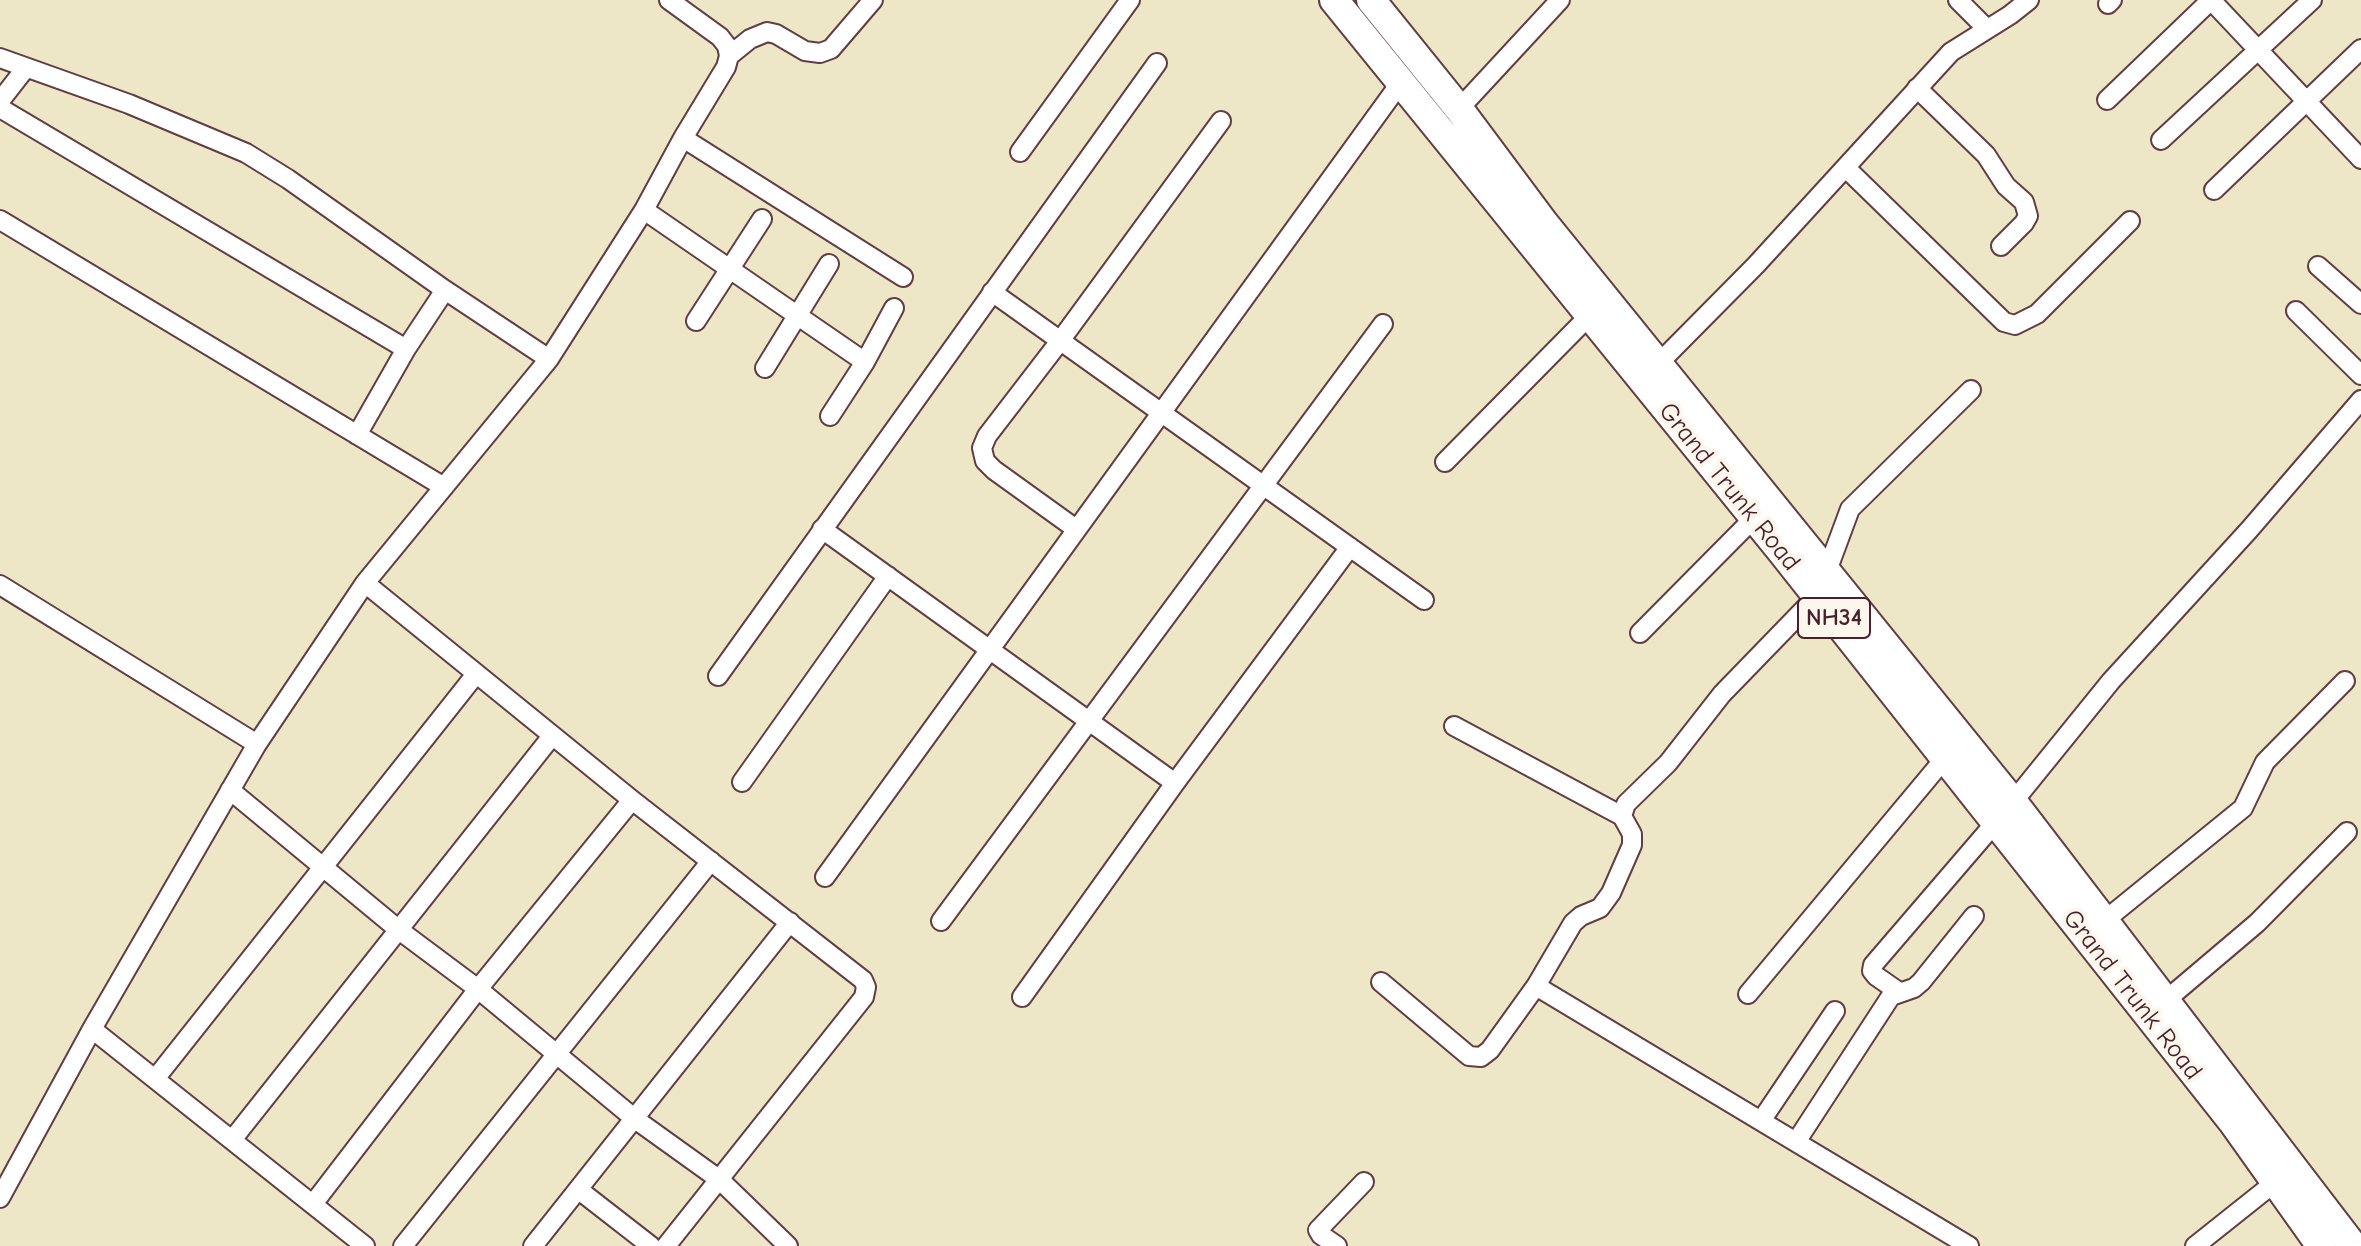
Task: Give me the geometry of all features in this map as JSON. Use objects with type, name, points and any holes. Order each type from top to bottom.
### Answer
[{"type":"highway","name":"Grand Trunk Road","points":[[1334,0],[1754,518],[1822,584],[2004,812],[2232,1121],[2353,1246]]},
{"type":"highway","name":"Grand Trunk Road","points":[[1371,0],[1658,364],[1822,584],[1945,758],[2004,812],[2104,921],[2165,1001],[2284,1176],[2321,1246]]},
{"type":"street","points":[[0,1198],[92,1029],[257,744],[365,583],[549,359],[644,210],[726,67],[729,56],[727,46],[720,37],[669,0]]},
{"type":"street","points":[[729,56],[750,39],[767,32],[805,51],[820,53],[831,49],[873,0]]},
{"type":"street","points":[[1020,152],[1130,0]]},
{"type":"street","points":[[1459,109],[1560,0]]},
{"type":"street","points":[[1958,0],[1987,29]]},
{"type":"street","points":[[1658,364],[1756,265],[1951,52],[2029,0]]},
{"type":"street","points":[[2107,100],[2211,0],[2307,102],[2359,151]]},
{"type":"street","points":[[2161,140],[2312,0]]},
{"type":"street","points":[[2214,190],[2361,49]]},
{"type":"street","points":[[0,58],[129,104],[246,153],[549,359]]},
{"type":"street","points":[[718,676],[1157,63]]},
{"type":"street","points":[[0,101],[25,69]]},
{"type":"street","points":[[825,877],[1401,82]]},
{"type":"street","points":[[1917,88],[1986,155],[2006,186],[2024,202],[2028,216],[2001,246]]},
{"type":"street","points":[[0,108],[406,349]]},
{"type":"street","points":[[1076,529],[994,470],[985,461],[982,448],[987,436],[1221,121]]},
{"type":"street","points":[[683,138],[903,277]]},
{"type":"street","points":[[1846,168],[2004,322],[2015,325],[2037,314],[2130,221]]},
{"type":"street","points":[[644,210],[865,362]]},
{"type":"street","points":[[696,321],[762,219]]},
{"type":"street","points":[[0,220],[444,487]]},
{"type":"street","points":[[765,368],[829,264]]},
{"type":"street","points":[[2318,266],[2361,304]]},
{"type":"street","points":[[357,435],[406,349],[445,290]]},
{"type":"street","points":[[992,292],[1424,600]]},
{"type":"street","points":[[830,416],[865,362],[894,308]]},
{"type":"street","points":[[2296,311],[2361,375]]},
{"type":"street","points":[[1445,462],[1590,315]]},
{"type":"street","points":[[941,921],[1383,324]]},
{"type":"street","points":[[1622,816],[1626,804],[1668,763],[1722,694],[1822,584],[1850,509],[1971,390]]},
{"type":"street","points":[[1899,992],[1876,976],[1872,971],[1873,965],[2111,681],[2249,530],[2361,400]]},
{"type":"street","points":[[1640,633],[1754,518]]},
{"type":"street","points":[[822,529],[1175,783]]},
{"type":"street","points":[[1022,997],[1175,783],[1350,547]]},
{"type":"street","points":[[742,782],[888,576]]},
{"type":"street","points":[[365,583],[632,800],[863,980],[866,987],[864,997],[666,1246]]},
{"type":"street","points":[[0,585],[257,744]]},
{"type":"street","points":[[155,1079],[476,674]]},
{"type":"street","points":[[2104,921],[2243,808],[2265,762],[2345,681]]},
{"type":"street","points":[[1381,982],[1469,1056],[1481,1057],[1490,1050],[1536,986],[1573,923],[1600,908],[1611,893],[1632,845],[1632,834],[1622,816],[1454,726]]},
{"type":"street","points":[[232,1140],[552,736]]},
{"type":"street","points":[[1748,994],[1945,758]]},
{"type":"street","points":[[230,790],[635,1119],[720,1180],[788,1246]]},
{"type":"street","points":[[313,1204],[478,989],[632,800]]},
{"type":"street","points":[[2165,1001],[2246,933],[2347,832]]},
{"type":"street","points":[[403,1246],[711,861]]},
{"type":"street","points":[[1796,1142],[1891,996],[1914,988],[1921,982],[1974,916]]},
{"type":"street","points":[[533,1246],[790,922]]},
{"type":"street","points":[[1536,986],[1969,1246]]},
{"type":"street","points":[[1761,1121],[1835,1011]]},
{"type":"street","points":[[92,1029],[365,1246]]},
{"type":"street","points":[[2195,1246],[2284,1176]]},
{"type":"street","points":[[1337,1246],[1318,1230],[1364,1182]]},
{"type":"street","points":[[579,1190],[651,1246]]}]
